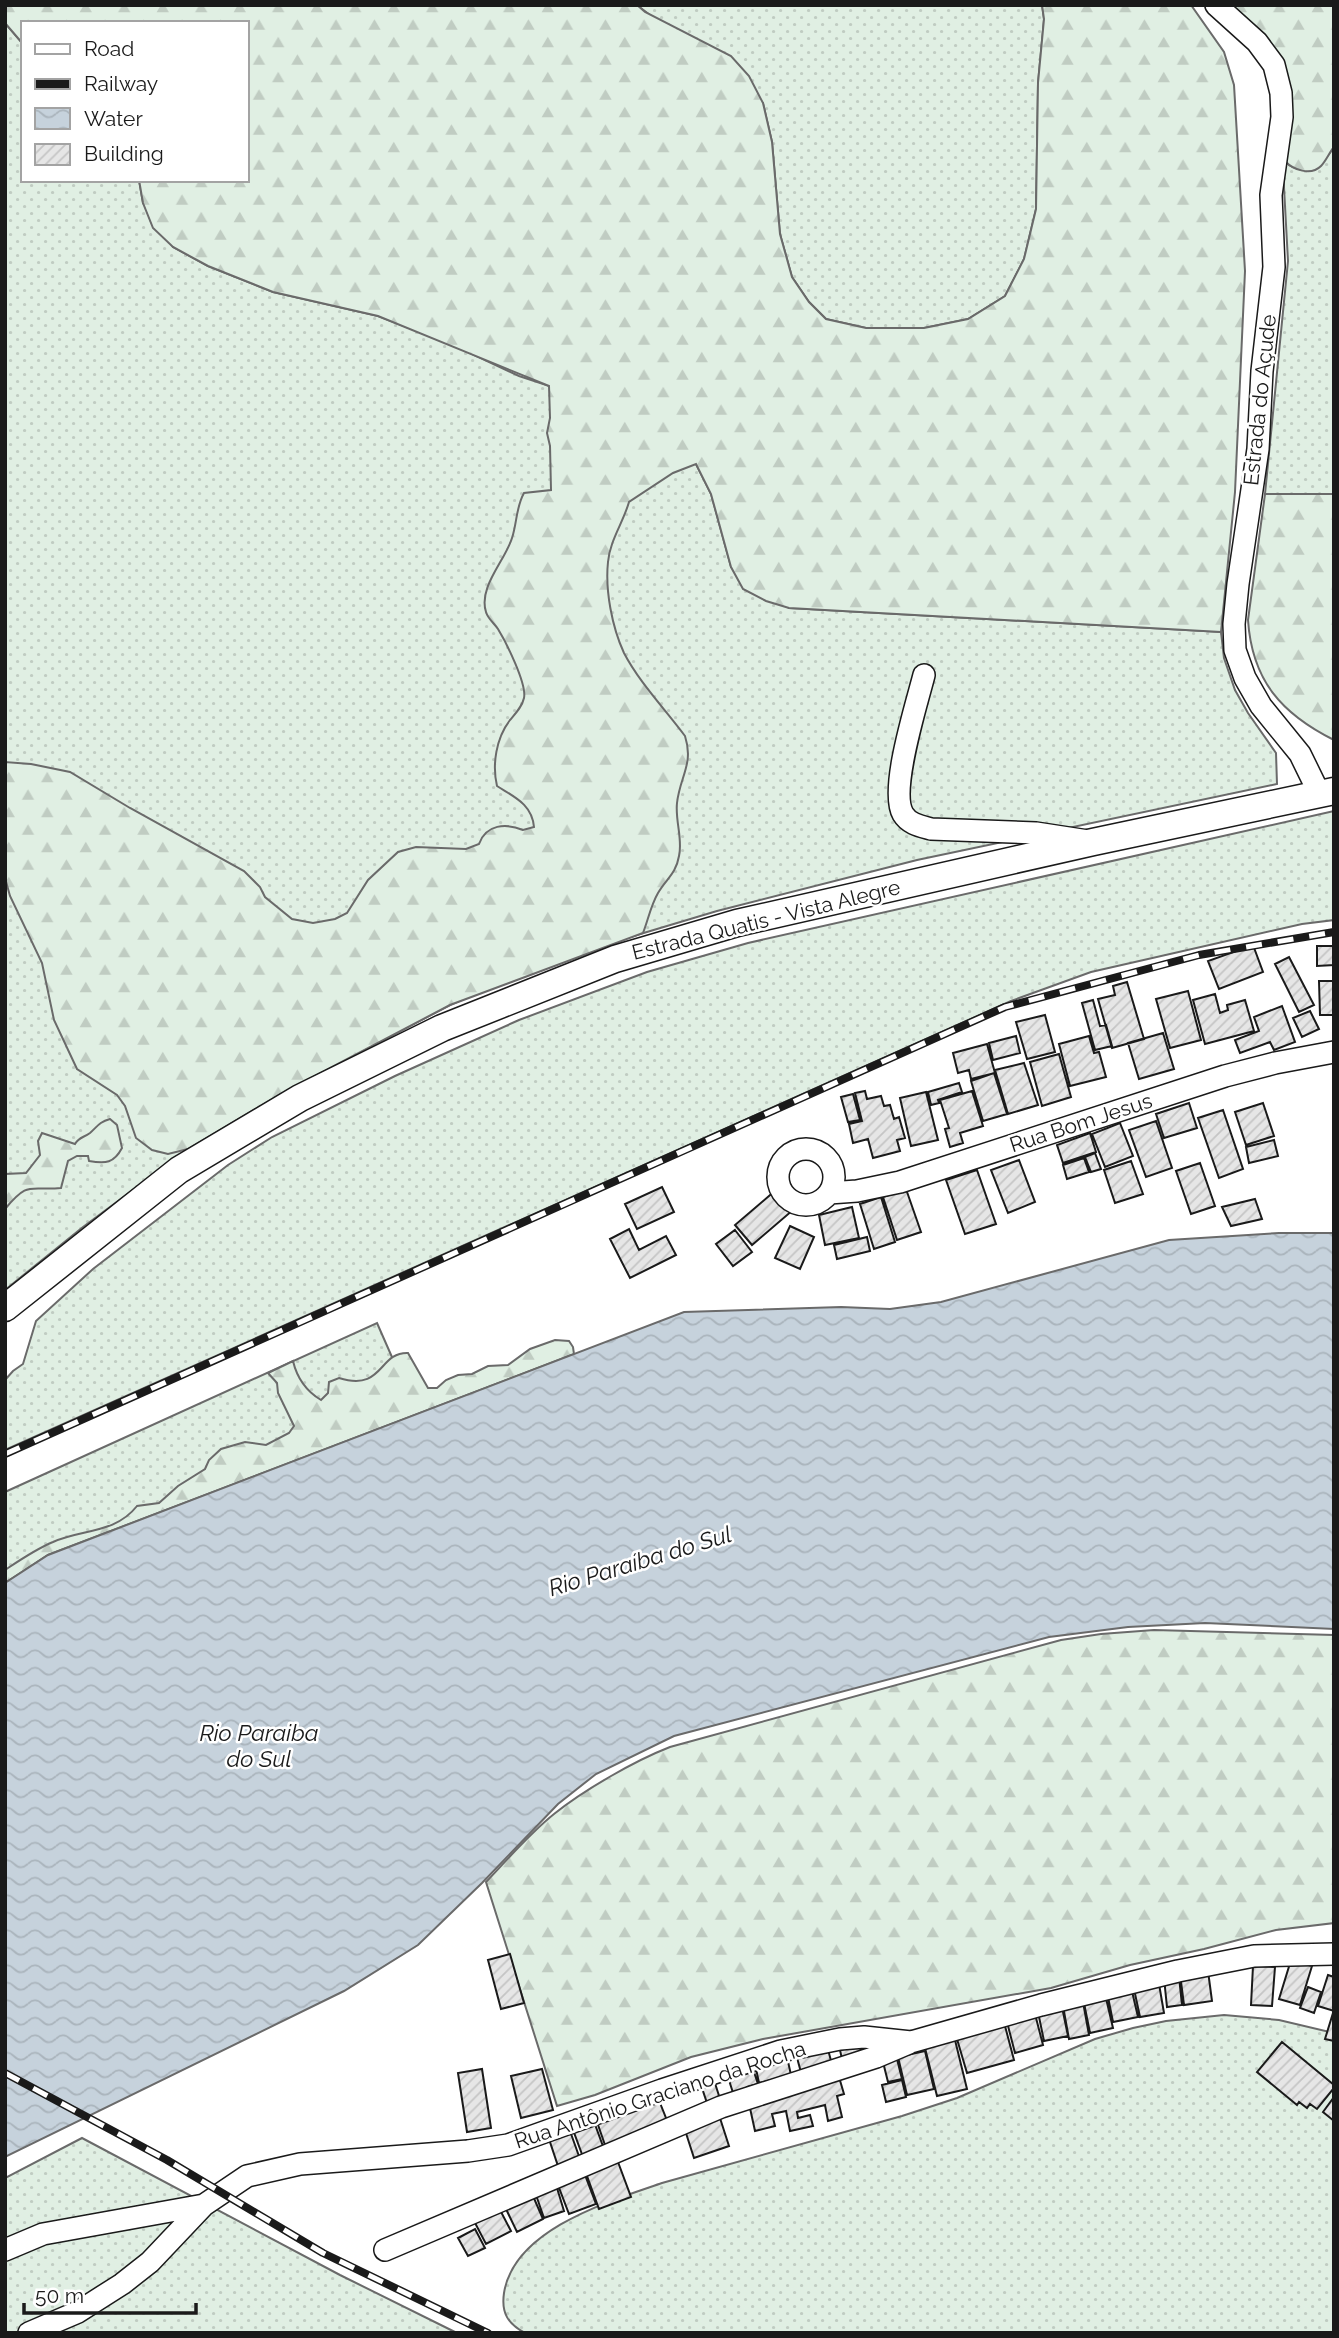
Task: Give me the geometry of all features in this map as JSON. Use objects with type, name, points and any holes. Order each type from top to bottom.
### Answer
[{"type":"street","name":"Estrada do Açude","points":[[1216,5],[1256,42],[1274,65],[1281,93],[1282,117],[1271,195],[1275,267],[1262,371],[1258,449],[1238,584],[1234,624],[1235,650],[1245,678],[1261,706],[1327,793]]},
{"type":"street","points":[[924,675],[899,787],[901,812],[907,820],[931,829],[1036,833],[1093,842]]},
{"type":"street","name":"Estrada Quatis - Vista Alegre","points":[[5,1308],[179,1170],[300,1098],[442,1028],[615,958],[737,923],[1093,842],[1327,793]]},
{"type":"street","name":"Rua Bom Jesus","points":[[829,1193],[857,1191],[900,1182],[1225,1076],[1334,1052]]},
{"type":"street","name":"Rua Antônio Graciano da Rocha","points":[[29,2333],[78,2312],[122,2284],[150,2262],[204,2205],[247,2176],[300,2164],[468,2151],[508,2145],[780,2051],[864,2037],[911,2042],[1041,2005],[1178,1971],[1254,1956],[1334,1954]]},
{"type":"street","points":[[385,2250],[720,2106],[876,2057],[911,2042]]},
{"type":"street","points":[[5,2250],[43,2234],[204,2205]]},
{"type":"green space","points":[[5,5],[637,5],[645,12],[731,56],[749,76],[763,103],[772,142],[780,234],[792,277],[809,302],[826,319],[866,328],[924,328],[968,319],[1005,296],[1024,259],[1036,209],[1038,83],[1044,19],[1042,5],[1191,5],[1224,52],[1234,85],[1245,271],[1235,492],[1221,632],[789,608],[766,601],[743,589],[731,567],[711,494],[696,464],[673,473],[629,502],[611,546],[608,562],[610,608],[624,653],[685,736],[688,754],[677,803],[680,843],[678,862],[656,898],[643,933],[450,1005],[286,1091],[188,1149],[168,1154],[152,1150],[136,1138],[125,1106],[117,1095],[77,1069],[54,1020],[42,963],[10,896],[5,878],[5,762],[70,772],[244,871],[260,887],[265,897],[292,919],[313,923],[335,919],[347,913],[368,880],[398,852],[416,847],[466,849],[479,844],[486,832],[497,827],[510,826],[523,830],[534,827],[526,807],[497,786],[495,761],[498,743],[505,727],[519,710],[524,692],[515,663],[498,629],[487,614],[485,603],[489,584],[509,547],[524,493],[551,490],[547,433],[550,418],[549,386],[378,316],[273,292],[208,266],[173,247],[153,228],[143,203],[139,182],[248,182],[248,21],[21,21],[21,42],[5,23]]},
{"type":"green space","points":[[637,5],[1042,5],[1044,19],[1038,83],[1036,209],[1024,259],[1005,296],[968,319],[924,328],[866,328],[826,319],[809,302],[792,277],[780,234],[772,142],[763,103]]},
{"type":"green space","points":[[1226,5],[1334,5],[1334,147],[1317,169],[1302,171],[1285,161],[1290,136],[1291,105]]},
{"type":"green space","points":[[5,23],[21,42],[21,182],[139,182],[143,203],[173,247],[208,266],[273,292],[378,316],[453,345],[519,376],[592,400],[696,464],[711,494],[731,567],[789,608],[1221,632],[1224,658],[1235,690],[1276,753],[1277,784],[917,860],[717,911],[557,959],[450,1005],[286,1091],[188,1149],[83,1227],[5,1290]]},
{"type":"green space","points":[[1334,147],[1334,494],[1265,494],[1288,261],[1283,169],[1285,156],[1289,165],[1311,170],[1320,164]]},
{"type":"green space","points":[[1265,494],[1334,494],[1334,740],[1299,719],[1285,707],[1263,678],[1256,661],[1248,620]]},
{"type":"green space","points":[[1334,811],[1334,920],[1302,924],[1091,972],[1011,1001],[5,1450],[5,1380],[23,1364],[36,1321],[93,1269],[228,1165],[272,1137],[395,1076],[519,1020],[647,972],[748,943]]},
{"type":"green space","points":[[110,1119],[117,1125],[122,1148],[116,1157],[100,1162],[89,1161],[88,1156],[77,1156],[68,1161],[61,1188],[25,1190],[5,1209],[5,1174],[26,1173],[40,1155],[38,1141],[42,1133],[75,1144]]},
{"type":"green space","points":[[377,1323],[417,1414],[48,1555],[5,1583],[5,1492]]},
{"type":"green space","points":[[555,1340],[569,1341],[574,1354],[48,1555],[5,1583],[5,1570],[40,1548],[119,1522],[137,1506],[159,1503],[178,1486],[205,1469],[209,1460],[221,1449],[245,1442],[266,1445],[289,1433],[294,1426],[278,1393],[277,1383],[268,1373],[293,1361],[303,1384],[321,1400],[328,1393],[329,1382],[339,1378],[365,1380],[398,1354],[408,1353],[428,1388],[437,1388],[458,1375],[472,1374],[488,1366],[508,1365],[530,1349]]},
{"type":"green space","points":[[1154,1630],[1334,1635],[1334,1923],[1276,1930],[1130,1965],[1051,1988],[763,2039],[691,2057],[595,2095],[557,2106],[486,1882],[527,1838],[554,1814],[610,1777],[670,1747],[1061,1640]]},
{"type":"green space","points":[[1224,2015],[1279,2020],[1334,2033],[1334,2333],[525,2333],[507,2317],[504,2293],[512,2271],[526,2251],[567,2221],[592,2209],[662,2183],[957,2098],[1095,2039],[1166,2021]]},
{"type":"green space","points":[[82,2138],[340,2275],[457,2333],[5,2333],[5,2178]]},
{"type":"water","name":"Rio Paraiba do Sul","points":[[1279,1233],[1334,1233],[1334,1629],[1205,1623],[1128,1627],[1049,1637],[674,1736],[596,1774],[558,1804],[418,1945],[344,1991],[5,2157],[5,1583],[48,1555],[684,1312],[841,1307],[890,1309],[941,1302],[1169,1240]]},
{"type":"building","points":[[1253,945],[1263,972],[1219,989],[1208,961]]},
{"type":"building","points":[[1317,946],[1334,946],[1334,965],[1317,966]]},
{"type":"building","points":[[1289,957],[1314,1005],[1299,1012],[1275,964]]},
{"type":"building","points":[[1319,981],[1334,981],[1334,1015],[1320,1015]]},
{"type":"building","points":[[1127,982],[1144,1039],[1112,1048],[1098,999],[1115,995],[1113,986]]},
{"type":"building","points":[[1188,991],[1201,1040],[1170,1048],[1156,999]]},
{"type":"building","points":[[1215,994],[1220,1013],[1228,1010],[1227,1005],[1245,1000],[1254,1031],[1205,1044],[1193,1000]]},
{"type":"building","points":[[1093,1000],[1100,1026],[1106,1025],[1112,1046],[1095,1050],[1082,1003]]},
{"type":"building","points":[[1282,1006],[1295,1042],[1274,1050],[1270,1042],[1240,1053],[1235,1040],[1259,1031],[1254,1017]]},
{"type":"building","points":[[1310,1011],[1319,1029],[1302,1037],[1293,1018]]},
{"type":"building","points":[[1045,1015],[1055,1052],[1027,1059],[1016,1022]]},
{"type":"building","points":[[1163,1033],[1174,1069],[1139,1079],[1128,1043]]},
{"type":"building","points":[[1016,1036],[1020,1053],[993,1060],[989,1043]]},
{"type":"building","points":[[1089,1036],[1094,1053],[1099,1052],[1106,1077],[1070,1086],[1059,1044]]},
{"type":"building","points":[[987,1044],[995,1073],[971,1079],[969,1070],[958,1073],[953,1053]]},
{"type":"building","points":[[1059,1054],[1071,1097],[1042,1106],[1030,1062]]},
{"type":"building","points":[[1024,1063],[1038,1105],[1008,1114],[995,1070]]},
{"type":"building","points":[[994,1073],[1007,1114],[983,1121],[971,1081]]},
{"type":"building","points":[[959,1083],[962,1092],[931,1105],[928,1092]]},
{"type":"building","points":[[865,1091],[867,1099],[881,1096],[884,1106],[890,1105],[894,1119],[899,1117],[905,1138],[897,1140],[900,1151],[873,1158],[868,1139],[853,1143],[849,1124],[862,1121],[855,1093]]},
{"type":"building","points":[[972,1091],[983,1126],[960,1133],[963,1143],[950,1147],[945,1129],[949,1128],[940,1100]]},
{"type":"building","points":[[926,1092],[938,1140],[911,1146],[900,1098]]},
{"type":"building","points":[[853,1094],[860,1120],[848,1122],[841,1097]]},
{"type":"building","points":[[1189,1103],[1197,1128],[1164,1138],[1156,1114]]},
{"type":"building","points":[[1263,1103],[1274,1136],[1246,1145],[1235,1112]]},
{"type":"building","points":[[1223,1110],[1243,1169],[1219,1178],[1198,1118]]},
{"type":"building","points":[[1156,1121],[1172,1168],[1146,1177],[1129,1130]]},
{"type":"building","points":[[1120,1123],[1133,1156],[1105,1167],[1092,1134]]},
{"type":"building","points":[[1090,1133],[1096,1152],[1063,1163],[1057,1145]]},
{"type":"building","points":[[1274,1140],[1278,1156],[1249,1163],[1246,1147]]},
{"type":"building","points":[[1095,1153],[1101,1169],[1091,1172],[1085,1157]]},
{"type":"building","points":[[1084,1158],[1089,1172],[1067,1179],[1063,1165]]},
{"type":"building","points":[[1019,1160],[1035,1202],[1008,1213],[991,1170]]},
{"type":"building","points":[[1131,1161],[1143,1194],[1115,1203],[1104,1170]]},
{"type":"building","points":[[1200,1163],[1215,1206],[1191,1214],[1176,1171]]},
{"type":"building","points":[[977,1170],[996,1224],[965,1234],[946,1180]]},
{"type":"building","points":[[662,1187],[674,1212],[637,1229],[625,1204]]},
{"type":"building","points":[[906,1189],[921,1232],[897,1240],[883,1197]]},
{"type":"building","points":[[776,1190],[793,1210],[752,1245],[735,1225]]},
{"type":"building","points":[[881,1197],[895,1242],[874,1249],[860,1204]]},
{"type":"building","points":[[1255,1199],[1262,1219],[1231,1226],[1222,1207]]},
{"type":"building","points":[[852,1207],[859,1238],[825,1245],[819,1215]]},
{"type":"building","points":[[790,1226],[814,1237],[800,1269],[775,1258]]},
{"type":"building","points":[[629,1229],[639,1250],[666,1236],[676,1255],[630,1278],[610,1239]]},
{"type":"building","points":[[735,1230],[752,1252],[733,1266],[716,1244]]},
{"type":"building","points":[[867,1237],[870,1251],[837,1259],[834,1245]]},
{"type":"building","points":[[510,1954],[524,2003],[501,2009],[488,1960]]},
{"type":"building","points":[[1291,1960],[1312,1966],[1300,2005],[1279,1999]]},
{"type":"building","points":[[1253,1966],[1275,1967],[1272,2006],[1251,2005]]},
{"type":"building","points":[[1208,1971],[1212,2001],[1184,2005],[1180,1974]]},
{"type":"building","points":[[1328,1975],[1334,1977],[1334,2011],[1318,2006]]},
{"type":"building","points":[[1179,1977],[1182,2005],[1167,2007],[1164,1978]]},
{"type":"building","points":[[1159,1984],[1164,2013],[1140,2017],[1134,1989]]},
{"type":"building","points":[[1131,1987],[1138,2017],[1113,2022],[1107,1992]]},
{"type":"building","points":[[1308,1987],[1321,1992],[1314,2013],[1300,2008]]},
{"type":"building","points":[[1105,1994],[1113,2028],[1090,2033],[1083,1998]]},
{"type":"building","points":[[1083,2002],[1089,2035],[1069,2039],[1063,2006]]},
{"type":"building","points":[[1062,2007],[1068,2036],[1044,2041],[1038,2012]]},
{"type":"building","points":[[1334,2013],[1334,2041],[1325,2039]]},
{"type":"building","points":[[1035,2014],[1043,2045],[1015,2053],[1007,2022]]},
{"type":"building","points":[[1005,2026],[1014,2060],[967,2073],[957,2039]]},
{"type":"building","points":[[955,2040],[967,2089],[937,2096],[925,2048]]},
{"type":"building","points":[[1282,2042],[1334,2085],[1317,2109],[1310,2104],[1307,2108],[1299,2102],[1297,2105],[1257,2072]]},
{"type":"building","points":[[870,2043],[873,2058],[843,2064],[840,2050]]},
{"type":"building","points":[[827,2046],[833,2068],[802,2076],[796,2054]]},
{"type":"building","points":[[925,2051],[934,2089],[907,2095],[898,2057]]},
{"type":"building","points":[[787,2057],[791,2075],[759,2083],[755,2064]]},
{"type":"building","points":[[897,2059],[902,2079],[888,2082],[883,2062]]},
{"type":"building","points":[[752,2066],[758,2084],[747,2087],[749,2095],[735,2099],[727,2074]]},
{"type":"building","points":[[482,2069],[491,2128],[467,2132],[458,2073]]},
{"type":"building","points":[[542,2069],[553,2110],[521,2118],[511,2076]]},
{"type":"building","points":[[712,2074],[722,2105],[709,2109],[699,2079]]},
{"type":"building","points":[[839,2077],[844,2094],[837,2096],[842,2117],[828,2121],[825,2105],[797,2112],[798,2118],[810,2115],[813,2126],[790,2131],[786,2111],[772,2114],[775,2126],[755,2131],[748,2099]]},
{"type":"building","points":[[902,2080],[906,2097],[886,2102],[882,2085]]},
{"type":"building","points":[[1334,2097],[1334,2121],[1323,2112]]},
{"type":"building","points":[[658,2098],[668,2123],[605,2145],[596,2119]]},
{"type":"building","points":[[719,2115],[729,2146],[694,2158],[684,2127]]},
{"type":"building","points":[[593,2119],[604,2149],[583,2157],[572,2127]]},
{"type":"building","points":[[570,2131],[580,2159],[558,2166],[549,2139]]},
{"type":"building","points":[[615,2154],[631,2197],[599,2209],[583,2165]]},
{"type":"building","points":[[585,2175],[596,2204],[569,2214],[558,2185]]},
{"type":"building","points":[[557,2188],[564,2211],[544,2218],[536,2195]]},
{"type":"building","points":[[533,2196],[543,2219],[517,2232],[506,2209]]},
{"type":"building","points":[[499,2208],[511,2231],[486,2244],[474,2221]]},
{"type":"building","points":[[475,2229],[485,2248],[468,2256],[458,2238]]},
{"type":"railway","points":[[5,1454],[1005,1007],[1199,955],[1334,932]]},
{"type":"railway","points":[[5,2073],[167,2160],[323,2253],[488,2333]]},
{"type":"water label","name":"Rio Paraíba do Sul","points":[[640,1561]]}]
